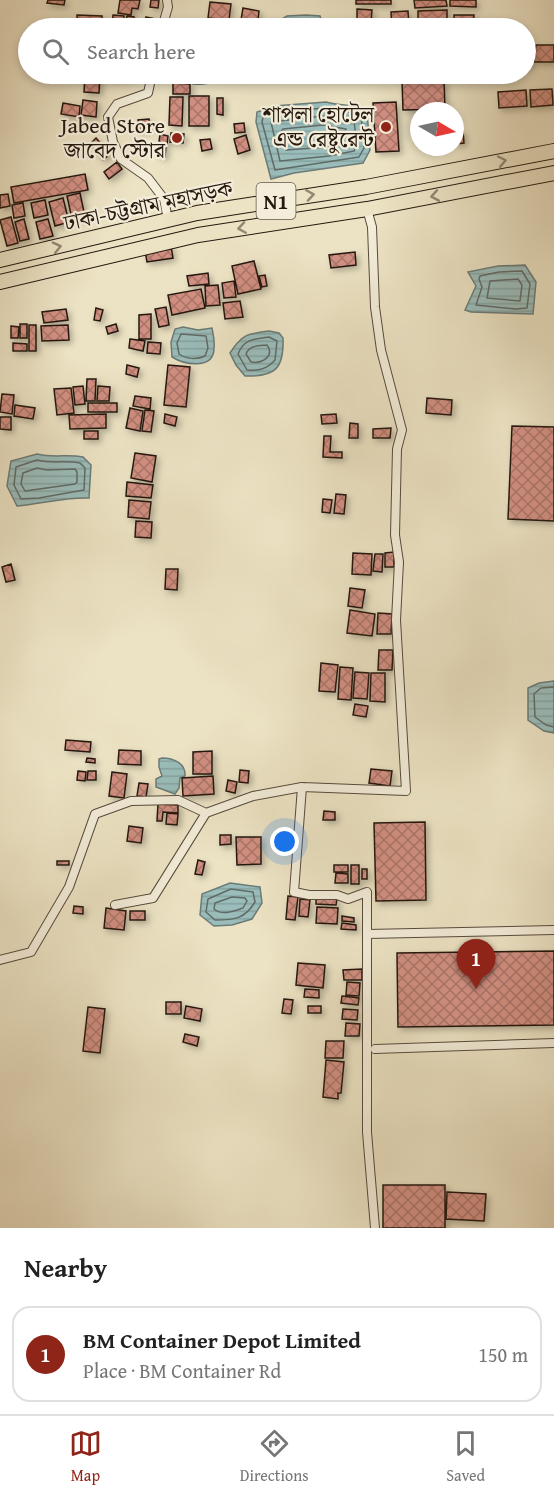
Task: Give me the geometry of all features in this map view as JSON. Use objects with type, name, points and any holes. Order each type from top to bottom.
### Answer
[{"type":"highway","name":"ঢাকা-চট্টগ্রাম মহাসড়ক","points":[[0,260],[197,213],[377,185],[554,151]]},
{"type":"highway","name":"ঢাকা-চট্টগ্রাম মহাসড়ক","points":[[0,282],[198,235],[367,209],[554,173]]},
{"type":"street","points":[[165,18],[168,7],[167,0]]},
{"type":"street","points":[[150,84],[148,93],[117,104],[108,117],[113,142],[122,159],[148,178],[164,199],[168,220]]},
{"type":"street","points":[[115,905],[153,898],[206,813],[254,796],[302,787],[406,790],[396,620],[399,562],[395,535],[397,449],[402,430],[381,350],[375,307],[372,227],[367,209]]},
{"type":"street","points":[[302,787],[294,892],[309,895],[337,895],[348,899],[367,892],[367,1132],[375,1228]]},
{"type":"street","points":[[0,960],[31,952],[69,887],[95,814],[131,801],[178,800],[206,813]]},
{"type":"street","points":[[367,934],[554,930]]},
{"type":"street","points":[[375,1048],[554,1043]]},
{"type":"water","points":[[306,15],[320,16],[321,18],[284,18]]},
{"type":"water","points":[[326,102],[367,111],[370,150],[363,163],[294,173],[271,179],[256,122],[257,112],[274,106]]},
{"type":"water","points":[[525,265],[536,282],[533,314],[465,310],[476,286],[468,272],[498,266]]},
{"type":"water","points":[[183,327],[198,330],[212,328],[214,345],[213,355],[209,360],[198,364],[172,357],[171,342],[175,329]]},
{"type":"water","points":[[269,331],[279,333],[283,338],[280,363],[276,369],[264,375],[245,376],[230,353],[242,338]]},
{"type":"water","points":[[37,454],[83,457],[91,465],[89,498],[17,506],[7,486],[11,461]]},
{"type":"water","points":[[554,681],[554,733],[544,731],[528,720],[528,688],[539,683]]},
{"type":"water","points":[[159,759],[178,762],[185,771],[185,776],[180,778],[179,788],[175,794],[156,787],[156,779],[162,776]]},
{"type":"water","points":[[230,883],[260,887],[262,903],[252,919],[232,925],[214,926],[200,915],[202,894]]},
{"type":"building","points":[[48,0],[65,0],[64,5],[47,3]]},
{"type":"building","points":[[120,0],[140,0],[138,9],[132,8],[131,15],[118,13]]},
{"type":"building","points":[[151,0],[159,0],[158,8],[150,7]]},
{"type":"building","points":[[356,0],[391,0],[391,4],[356,4]]},
{"type":"building","points":[[414,0],[446,0],[447,6],[415,8]]},
{"type":"building","points":[[450,0],[476,0],[476,7],[450,6]]},
{"type":"building","points":[[210,2],[231,4],[229,18],[208,18]]},
{"type":"building","points":[[243,8],[259,11],[258,18],[241,18]]},
{"type":"building","points":[[357,9],[372,10],[371,18],[357,18]]},
{"type":"building","points":[[447,10],[447,18],[418,18],[418,11]]},
{"type":"building","points":[[408,11],[408,18],[391,18],[391,12]]},
{"type":"building","points":[[77,15],[102,16],[102,18],[77,18]]},
{"type":"building","points":[[113,15],[124,16],[124,18],[113,18]]},
{"type":"building","points":[[454,15],[474,15],[474,18],[454,18]]},
{"type":"building","points":[[536,45],[554,45],[554,62],[536,62]]},
{"type":"building","points":[[84,84],[99,84],[99,93],[84,92]]},
{"type":"building","points":[[173,84],[190,84],[190,94],[173,94]]},
{"type":"building","points":[[402,84],[444,84],[445,102],[410,102],[410,110],[403,110]]},
{"type":"building","points":[[552,89],[553,105],[531,107],[530,90]]},
{"type":"building","points":[[526,90],[527,106],[499,108],[498,92]]},
{"type":"building","points":[[189,96],[209,96],[209,126],[189,126]]},
{"type":"building","points":[[170,97],[183,97],[182,126],[169,125]]},
{"type":"building","points":[[217,98],[223,98],[223,115],[217,114]]},
{"type":"building","points":[[83,100],[97,102],[96,117],[81,115]]},
{"type":"building","name":"শাপলা হোটেল এন্ড রেষ্টুরেন্ট","points":[[396,102],[399,151],[376,152],[373,103]]},
{"type":"building","points":[[63,103],[80,106],[79,117],[61,114]]},
{"type":"building","points":[[149,119],[151,129],[140,131],[138,120]]},
{"type":"building","points":[[244,123],[245,132],[235,133],[234,124]]},
{"type":"building","name":"Jabed Store জাবেদ স্টোর","points":[[171,133],[184,134],[183,143],[170,142]]},
{"type":"building","points":[[160,134],[168,136],[167,144],[159,142]]},
{"type":"building","points":[[246,135],[250,150],[238,154],[234,139]]},
{"type":"building","points":[[96,138],[110,154],[103,160],[90,144]]},
{"type":"building","points":[[210,139],[212,149],[202,151],[200,140]]},
{"type":"building","points":[[159,145],[166,146],[165,157],[158,156]]},
{"type":"building","points":[[117,162],[122,169],[109,179],[104,172]]},
{"type":"building","points":[[85,174],[88,190],[14,203],[11,187]]},
{"type":"building","points":[[80,193],[85,217],[72,219],[67,196]]},
{"type":"building","points":[[8,194],[10,206],[0,208],[0,195]]},
{"type":"building","points":[[63,198],[69,222],[55,226],[49,202]]},
{"type":"building","points":[[45,200],[48,215],[34,218],[31,203]]},
{"type":"building","points":[[23,203],[25,216],[14,218],[12,205]]},
{"type":"building","points":[[11,217],[18,243],[7,246],[0,220]]},
{"type":"building","points":[[24,219],[29,239],[20,241],[15,222]]},
{"type":"building","points":[[48,219],[53,236],[40,239],[36,222]]},
{"type":"building","points":[[171,246],[173,258],[147,262],[145,251]]},
{"type":"building","points":[[355,252],[356,265],[331,268],[329,255]]},
{"type":"building","points":[[254,261],[261,289],[238,294],[232,266]]},
{"type":"building","points":[[208,273],[209,284],[189,286],[187,276]]},
{"type":"building","points":[[265,275],[267,286],[262,287],[259,276]]},
{"type":"building","points":[[234,281],[236,297],[224,298],[222,283]]},
{"type":"building","points":[[218,285],[220,305],[206,306],[205,286]]},
{"type":"building","points":[[201,289],[205,308],[172,315],[168,295]]},
{"type":"building","points":[[240,301],[243,317],[225,319],[223,303]]},
{"type":"building","points":[[166,307],[169,325],[159,327],[155,309]]},
{"type":"building","points":[[96,308],[103,310],[100,321],[94,320]]},
{"type":"building","points":[[66,309],[68,320],[44,323],[42,312]]},
{"type":"building","points":[[151,314],[151,339],[139,339],[139,315]]},
{"type":"building","points":[[20,324],[27,324],[27,338],[20,338]]},
{"type":"building","points":[[116,324],[118,331],[108,334],[106,327]]},
{"type":"building","points":[[29,325],[36,325],[36,351],[29,351]]},
{"type":"building","points":[[68,325],[69,340],[42,341],[41,326]]},
{"type":"building","points":[[11,326],[19,327],[18,338],[11,338]]},
{"type":"building","points":[[130,339],[145,341],[143,351],[129,348]]},
{"type":"building","points":[[148,342],[161,343],[160,354],[147,353]]},
{"type":"building","points":[[13,343],[27,344],[27,351],[13,351]]},
{"type":"building","points":[[127,365],[139,368],[137,377],[126,374]]},
{"type":"building","points":[[168,365],[190,367],[186,407],[164,405]]},
{"type":"building","points":[[87,379],[96,379],[95,401],[86,401]]},
{"type":"building","points":[[83,386],[85,404],[75,405],[73,387]]},
{"type":"building","points":[[98,386],[110,387],[109,401],[97,401]]},
{"type":"building","points":[[71,388],[74,413],[57,415],[54,389]]},
{"type":"building","points":[[2,394],[14,395],[12,414],[0,412]]},
{"type":"building","points":[[135,396],[151,398],[150,409],[133,406]]},
{"type":"building","points":[[427,398],[452,400],[451,415],[426,413]]},
{"type":"building","points":[[88,403],[117,403],[117,412],[88,412]]},
{"type":"building","points":[[15,405],[35,408],[33,419],[14,416]]},
{"type":"building","points":[[130,408],[143,411],[140,431],[126,428]]},
{"type":"building","points":[[145,410],[154,411],[151,432],[142,431]]},
{"type":"building","points":[[106,414],[106,428],[70,429],[69,415]]},
{"type":"building","points":[[165,414],[177,417],[175,426],[164,423]]},
{"type":"building","points":[[336,414],[337,423],[322,424],[321,415]]},
{"type":"building","points":[[0,417],[11,417],[11,430],[0,429]]},
{"type":"building","points":[[350,423],[358,424],[358,438],[349,438]]},
{"type":"building","points":[[512,426],[554,427],[554,521],[508,519]]},
{"type":"building","points":[[391,428],[390,438],[373,438],[373,429]]},
{"type":"building","points":[[84,431],[98,431],[98,439],[84,439]]},
{"type":"building","points":[[324,436],[331,436],[330,452],[342,452],[342,458],[323,457]]},
{"type":"building","points":[[135,453],[156,456],[152,482],[131,478]]},
{"type":"building","points":[[127,482],[153,485],[151,498],[126,496]]},
{"type":"building","points":[[336,494],[346,495],[344,514],[334,513]]},
{"type":"building","points":[[323,499],[332,500],[330,513],[322,512]]},
{"type":"building","points":[[129,500],[151,502],[149,519],[128,517]]},
{"type":"building","points":[[136,521],[152,522],[151,538],[135,537]]},
{"type":"building","points":[[394,552],[394,567],[385,567],[385,553]]},
{"type":"building","points":[[353,553],[372,554],[371,575],[352,574]]},
{"type":"building","points":[[375,554],[383,554],[382,572],[373,571]]},
{"type":"building","points":[[11,564],[15,580],[6,582],[2,567]]},
{"type":"building","points":[[166,569],[178,569],[177,590],[165,589]]},
{"type":"building","points":[[350,588],[365,590],[362,608],[348,606]]},
{"type":"building","points":[[350,610],[375,614],[372,636],[347,633]]},
{"type":"building","points":[[378,613],[392,614],[391,634],[377,634]]},
{"type":"building","points":[[379,650],[393,650],[392,670],[378,670]]},
{"type":"building","points":[[321,663],[338,665],[335,692],[319,691]]},
{"type":"building","points":[[340,667],[353,668],[351,700],[338,699]]},
{"type":"building","points":[[355,672],[369,673],[367,699],[353,698]]},
{"type":"building","points":[[371,673],[385,673],[385,702],[370,701]]},
{"type":"building","points":[[355,704],[368,706],[366,717],[353,715]]},
{"type":"building","points":[[66,740],[91,742],[90,752],[65,750]]},
{"type":"building","points":[[119,750],[141,751],[141,765],[118,764]]},
{"type":"building","points":[[212,751],[212,774],[193,774],[193,752]]},
{"type":"building","points":[[87,758],[95,759],[95,763],[86,762]]},
{"type":"building","points":[[371,769],[392,771],[390,786],[369,783]]},
{"type":"building","points":[[240,770],[249,771],[248,783],[239,782]]},
{"type":"building","points":[[78,771],[86,772],[85,781],[77,780]]},
{"type":"building","points":[[88,771],[96,771],[96,780],[87,780]]},
{"type":"building","points":[[112,772],[127,774],[124,798],[109,796]]},
{"type":"building","points":[[213,776],[214,794],[183,796],[182,778]]},
{"type":"building","points":[[228,780],[237,782],[235,793],[226,791]]},
{"type":"building","points":[[139,783],[148,784],[146,797],[137,796]]},
{"type":"building","points":[[158,804],[178,805],[178,813],[163,812],[162,821],[157,821]]},
{"type":"building","points":[[324,811],[335,812],[335,820],[323,820]]},
{"type":"building","points":[[167,813],[178,814],[177,825],[166,824]]},
{"type":"building","points":[[425,822],[426,900],[376,901],[374,823]]},
{"type":"building","points":[[129,826],[143,828],[141,843],[127,841]]},
{"type":"building","points":[[220,835],[231,835],[231,844],[220,845]]},
{"type":"building","points":[[236,837],[261,837],[261,864],[237,865]]},
{"type":"building","points":[[283,842],[290,843],[289,850],[282,849]]},
{"type":"building","points":[[198,860],[205,862],[202,875],[195,874]]},
{"type":"building","points":[[57,861],[69,861],[69,865],[57,865]]},
{"type":"building","points":[[334,865],[348,865],[348,872],[334,872]]},
{"type":"building","points":[[351,865],[359,865],[359,884],[351,884]]},
{"type":"building","points":[[362,869],[367,869],[367,879],[362,879]]},
{"type":"building","points":[[336,873],[348,874],[348,883],[335,883]]},
{"type":"building","points":[[288,896],[298,897],[295,920],[286,919]]},
{"type":"building","points":[[316,898],[337,899],[336,905],[316,904]]},
{"type":"building","points":[[300,899],[310,900],[308,917],[299,916]]},
{"type":"building","points":[[74,906],[83,907],[83,914],[73,913]]},
{"type":"building","points":[[317,907],[338,908],[337,924],[316,923]]},
{"type":"building","points":[[106,908],[126,911],[124,930],[104,928]]},
{"type":"building","points":[[130,911],[145,911],[145,920],[130,920]]},
{"type":"building","points":[[342,916],[354,918],[354,922],[342,921]]},
{"type":"building","points":[[342,923],[356,925],[356,930],[341,929]]},
{"type":"building","points":[[554,951],[554,1025],[398,1027],[397,953]]},
{"type":"building","points":[[298,963],[325,965],[323,988],[296,985]]},
{"type":"building","points":[[362,969],[362,980],[344,980],[343,970]]},
{"type":"building","points":[[347,982],[360,983],[359,996],[346,995]]},
{"type":"building","points":[[305,989],[319,990],[319,998],[304,997]]},
{"type":"building","points":[[342,996],[359,998],[358,1005],[341,1003]]},
{"type":"building","points":[[284,999],[293,1000],[291,1014],[282,1013]]},
{"type":"building","points":[[166,1002],[181,1002],[181,1014],[166,1014]]},
{"type":"building","points":[[186,1006],[202,1009],[200,1021],[184,1018]]},
{"type":"building","points":[[308,1006],[321,1006],[321,1013],[308,1013]]},
{"type":"building","points":[[88,1007],[105,1009],[100,1053],[83,1051]]},
{"type":"building","points":[[343,1009],[358,1010],[357,1020],[342,1019]]},
{"type":"building","points":[[346,1023],[360,1024],[359,1036],[345,1036]]},
{"type":"building","points":[[185,1034],[199,1037],[197,1046],[183,1042]]},
{"type":"building","points":[[326,1041],[344,1041],[343,1058],[325,1058]]},
{"type":"building","points":[[326,1060],[344,1062],[341,1093],[338,1093],[338,1099],[323,1097]]},
{"type":"building","points":[[383,1185],[445,1185],[445,1228],[383,1228]]},
{"type":"building","points":[[447,1192],[486,1194],[484,1221],[446,1219]]},
{"type":"place","name":"শাপলা হোটেল এন্ড রেষ্টুরেন্ট","points":[[386,127]]},
{"type":"place","name":"Jabed Store জাবেদ স্টোর","points":[[177,138]]},
{"type":"place","name":"BM Container Depot Limited","points":[[476,989]]}]
